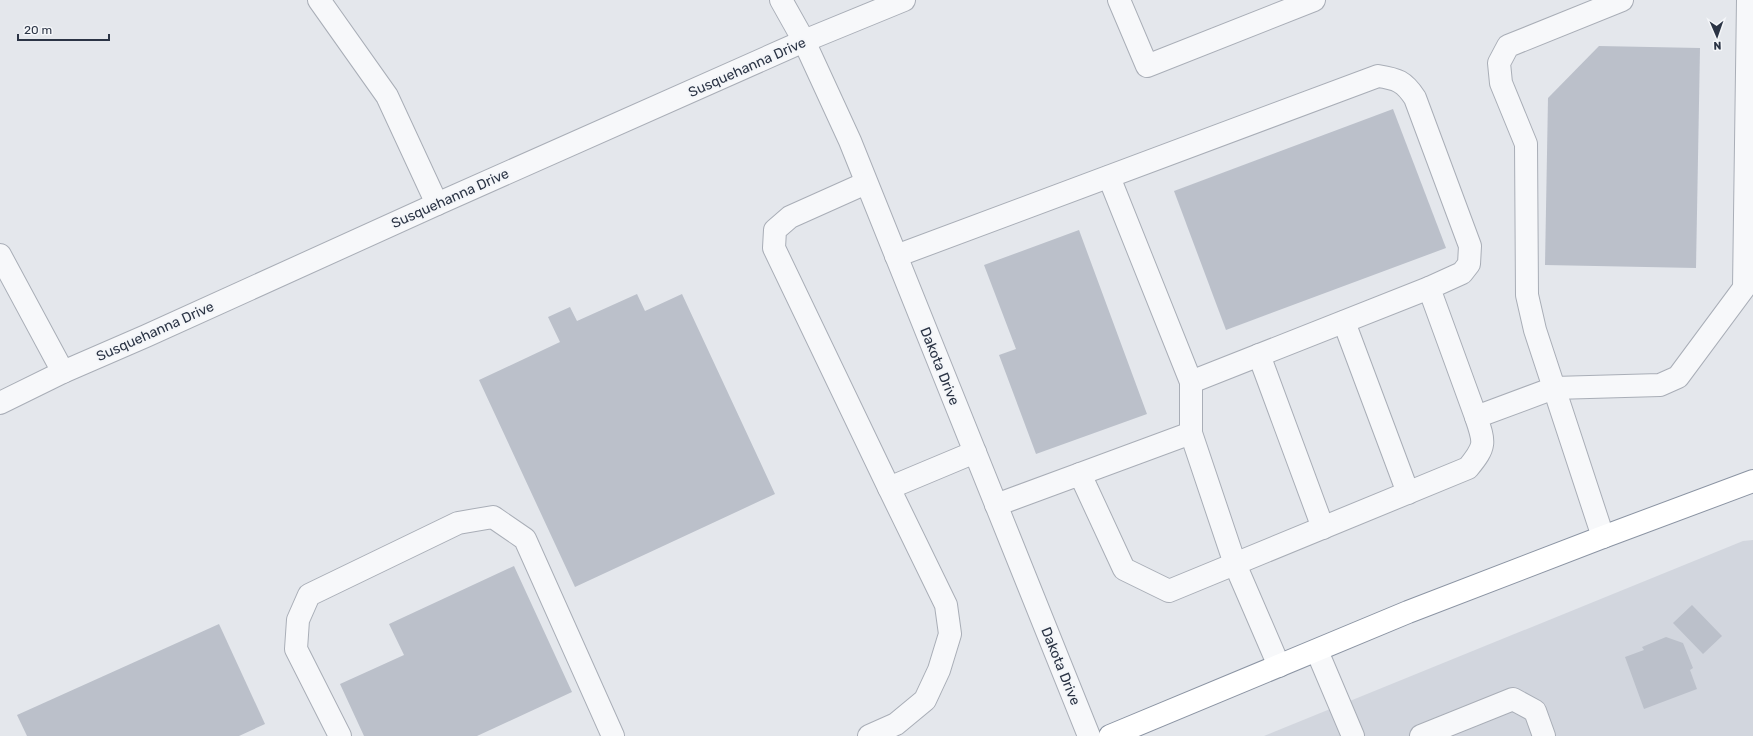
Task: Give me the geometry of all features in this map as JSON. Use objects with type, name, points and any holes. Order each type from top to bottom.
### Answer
[{"type":"highway","points":[[1110,736],[1408,612],[1753,481]]},
{"type":"street","points":[[319,0],[387,96],[436,204]]},
{"type":"street","name":"Dakota Drive","points":[[781,0],[804,41],[850,141],[1089,736]]},
{"type":"street","name":"Susquehanna Drive","points":[[0,404],[63,372],[146,336],[436,204],[804,41],[904,0]]},
{"type":"street","points":[[1119,0],[1146,66],[1314,0]]},
{"type":"street","points":[[1603,537],[1535,330],[1527,295],[1526,144],[1501,83],[1499,63],[1508,46],[1622,0]]},
{"type":"street","points":[[1476,417],[1554,388],[1660,385],[1678,377],[1744,288],[1748,0]]},
{"type":"street","points":[[896,256],[1378,76],[1396,79],[1408,87],[1414,98],[1470,246],[1469,264],[1462,273],[1429,288],[1191,382]]},
{"type":"street","points":[[1110,177],[1191,382],[1191,433],[1235,564],[1279,666]]},
{"type":"street","points":[[866,182],[790,217],[775,230],[774,248],[946,605],[950,634],[939,670],[925,700],[896,724],[869,736]]},
{"type":"street","points":[[0,255],[63,372]]},
{"type":"street","points":[[1080,474],[1124,569],[1169,591],[1468,468],[1482,448],[1484,438],[1429,288]]},
{"type":"street","points":[[1344,322],[1408,492]]},
{"type":"street","points":[[1259,355],[1323,528]]},
{"type":"street","points":[[996,505],[1191,433]]},
{"type":"street","points":[[889,488],[975,452]]},
{"type":"street","points":[[340,736],[296,649],[298,620],[308,595],[458,523],[493,517],[525,539],[613,736]]},
{"type":"street","points":[[1316,651],[1353,736]]},
{"type":"street","points":[[1421,736],[1513,699],[1535,711],[1544,736]]},
{"type":"shaded area","points":[[1753,540],[1753,736],[1264,736],[1743,541]]},
{"type":"building","points":[[1599,46],[1700,48],[1696,268],[1545,265],[1548,98]]},
{"type":"building","points":[[1393,109],[1446,248],[1226,330],[1174,191]]},
{"type":"building","points":[[1079,230],[1147,414],[1036,454],[999,355],[1016,349],[984,265]]},
{"type":"building","points":[[637,294],[645,311],[682,294],[775,494],[575,587],[479,380],[560,342],[548,317],[570,307],[577,321]]},
{"type":"building","points":[[514,566],[572,692],[477,736],[364,736],[340,684],[404,655],[389,624]]},
{"type":"building","points":[[1692,605],[1722,636],[1703,654],[1673,623]]},
{"type":"building","points":[[219,624],[265,724],[239,736],[27,736],[17,715]]},
{"type":"building","points":[[1666,637],[1683,643],[1693,668],[1690,670],[1697,689],[1644,709],[1625,657],[1644,650],[1642,647]]}]
